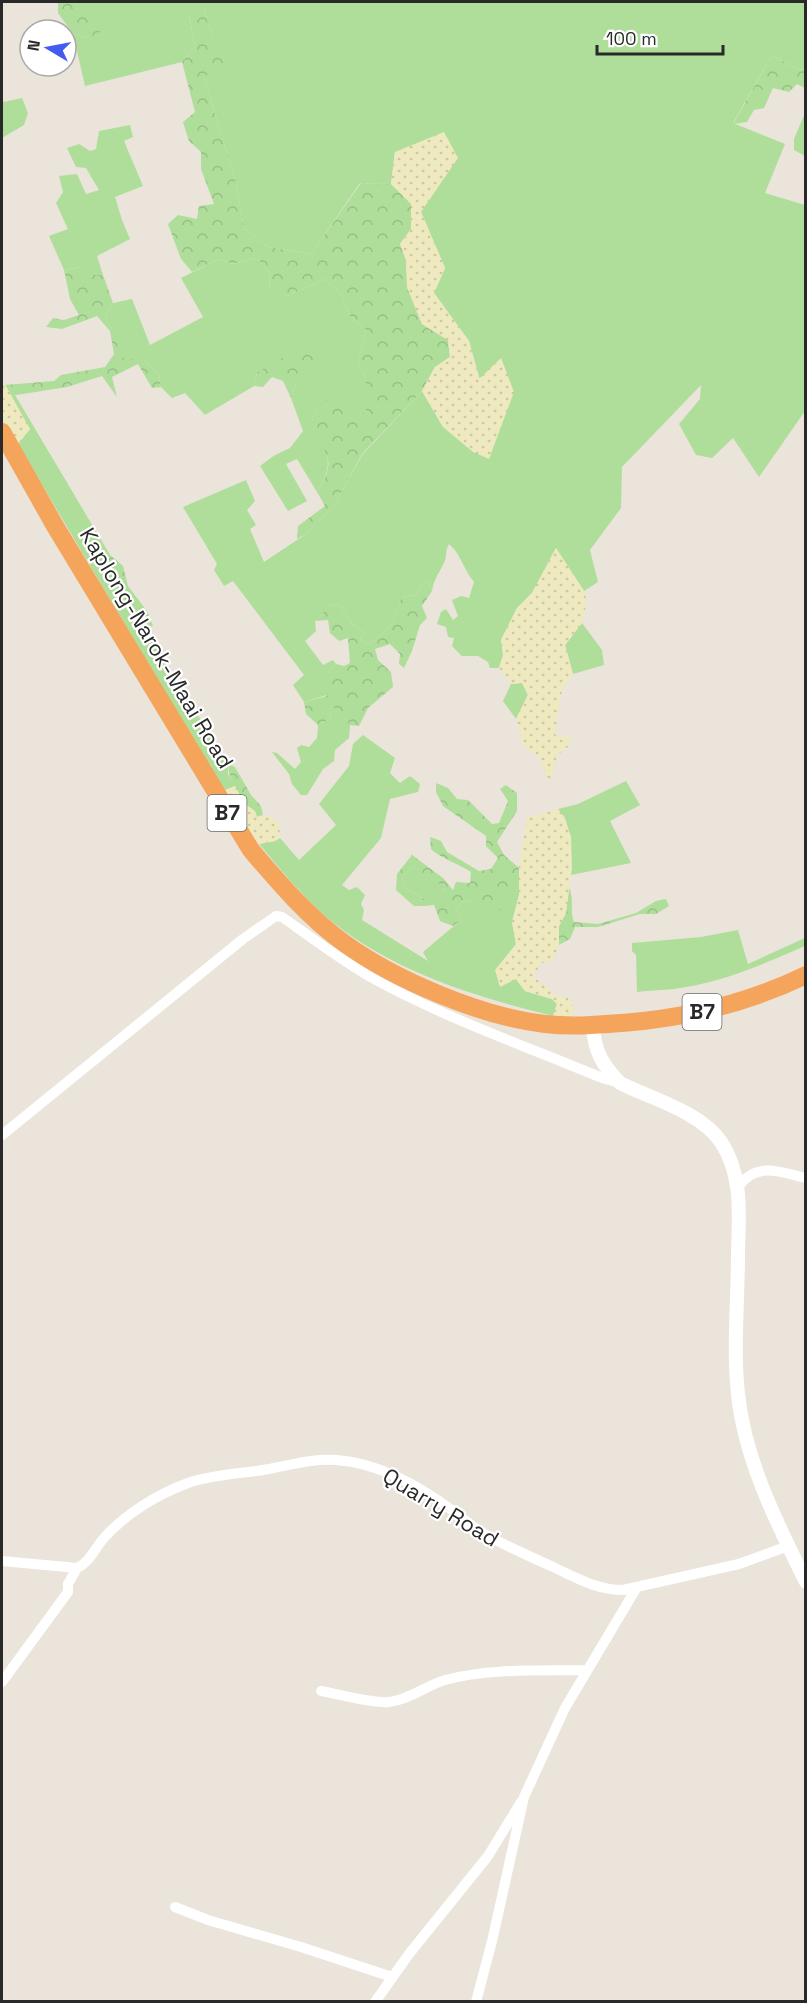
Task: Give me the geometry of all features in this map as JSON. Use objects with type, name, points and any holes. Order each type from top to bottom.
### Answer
[{"type":"highway","name":"Kaplong-Narok-Maai Road","points":[[2,432],[55,526],[251,850],[285,890],[314,919],[344,942],[402,978],[469,1005],[527,1021],[562,1026],[653,1021],[716,1009],[779,988],[806,975]]},
{"type":"main road","points":[[593,1026],[593,1041],[599,1058],[620,1083],[688,1114],[706,1126],[727,1151],[738,1187],[736,1360],[740,1411],[754,1467],[806,1582]]},
{"type":"street","points":[[2,1135],[243,939],[276,916],[282,917],[338,957],[374,979],[439,1012],[498,1038],[620,1083]]},
{"type":"street","points":[[738,1187],[748,1176],[762,1170],[776,1170],[806,1178]]},
{"type":"street","name":"Quarry Road","points":[[77,1568],[87,1561],[104,1538],[142,1507],[188,1483],[307,1462],[336,1460],[372,1466],[404,1480],[451,1509],[479,1531],[516,1551],[584,1582],[616,1590],[739,1564],[788,1546]]},
{"type":"street","points":[[2,1561],[77,1568],[68,1584],[68,1592],[2,1682]]},
{"type":"street","points":[[375,2001],[488,1856],[524,1797],[565,1708],[637,1587]]},
{"type":"street","points":[[321,1691],[387,1702],[407,1697],[444,1681],[488,1673],[587,1670]]},
{"type":"street","points":[[476,2001],[493,1937],[524,1797]]},
{"type":"street","points":[[175,1907],[208,1920],[302,1947],[392,1977]]},
{"type":"green space","points":[[58,2],[75,2],[79,9],[91,9],[101,31],[89,38],[78,35],[78,18],[62,18],[58,13]]},
{"type":"green space","points":[[75,2],[805,2],[805,69],[799,70],[772,55],[733,123],[785,144],[765,193],[805,205],[805,411],[759,477],[733,438],[712,458],[696,455],[679,424],[700,399],[701,385],[622,467],[621,508],[590,550],[598,582],[584,591],[556,548],[532,593],[517,608],[501,640],[503,655],[499,668],[490,668],[488,662],[478,656],[462,656],[452,646],[454,638],[448,637],[446,627],[437,624],[441,612],[446,609],[453,620],[458,616],[452,600],[461,596],[469,598],[474,582],[449,544],[445,561],[432,591],[428,581],[421,584],[416,595],[401,597],[397,613],[390,625],[369,645],[360,640],[365,633],[351,623],[340,605],[331,604],[315,621],[316,631],[305,641],[323,665],[333,660],[336,664],[327,674],[327,695],[304,702],[293,685],[304,675],[233,581],[224,586],[214,570],[217,564],[183,507],[246,480],[255,501],[247,510],[256,525],[250,529],[264,562],[306,534],[335,504],[362,455],[422,391],[443,427],[480,380],[469,341],[434,293],[445,268],[395,151],[391,184],[360,183],[311,254],[268,247],[244,228],[236,183],[204,77],[212,37],[204,8],[189,15],[195,47],[182,62],[85,86],[78,56],[78,35],[89,38]]},
{"type":"green space","points":[[204,8],[212,37],[236,56],[204,77],[236,183],[244,228],[268,247],[311,254],[361,183],[391,184],[411,203],[411,229],[400,244],[406,260],[407,287],[422,324],[448,340],[450,357],[435,367],[422,391],[362,454],[335,504],[306,534],[297,539],[298,526],[325,506],[317,492],[327,473],[328,465],[325,451],[304,431],[312,421],[318,404],[338,395],[357,415],[366,412],[366,379],[358,362],[366,330],[350,316],[341,294],[325,279],[287,296],[270,293],[269,272],[257,258],[233,264],[219,259],[192,272],[181,259],[168,224],[178,215],[197,219],[199,206],[214,204],[201,169],[201,152],[189,141],[183,122],[195,112],[182,62],[195,47],[189,14]]},
{"type":"green space","points":[[772,55],[799,70],[805,69],[805,88],[797,84],[789,92],[773,88],[764,108],[754,110],[747,122],[733,124]]},
{"type":"green space","points":[[22,98],[28,113],[24,125],[2,138],[2,99],[4,102]]},
{"type":"green space","points":[[805,113],[805,156],[794,150],[794,139]]},
{"type":"green space","points":[[130,125],[133,137],[124,141],[143,186],[115,197],[130,239],[97,256],[103,275],[84,275],[80,267],[64,270],[49,236],[68,229],[56,203],[63,192],[59,176],[77,174],[86,194],[99,190],[86,168],[76,167],[67,148],[79,144],[90,151],[96,149],[99,131]]},
{"type":"green space","points":[[257,258],[269,272],[270,292],[287,296],[325,279],[341,294],[350,316],[366,330],[358,362],[366,379],[366,412],[357,415],[318,404],[312,421],[325,448],[327,472],[317,492],[297,459],[286,464],[307,501],[288,511],[260,466],[290,448],[303,431],[291,398],[297,380],[257,373],[254,386],[205,415],[185,393],[172,398],[161,387],[159,376],[145,360],[124,360],[105,315],[113,303],[132,299],[150,345],[203,317],[181,278],[219,259],[233,264]]},
{"type":"green space","points":[[81,267],[84,275],[103,275],[113,303],[105,315],[124,359],[145,360],[159,376],[161,387],[152,388],[138,364],[112,377],[117,397],[102,376],[67,387],[10,396],[5,385],[54,381],[61,375],[105,367],[114,354],[110,331],[97,316],[62,329],[46,327],[53,318],[64,320],[79,315],[70,299],[64,270]]},
{"type":"green space","points":[[310,352],[323,363],[312,381],[297,380],[291,398],[283,381],[272,377],[263,387],[254,386],[257,373],[278,359]]},
{"type":"green space","points":[[15,395],[110,555],[107,558],[120,593],[135,609],[144,628],[228,764],[228,774],[235,786],[223,791],[18,444],[30,429],[10,396]]},
{"type":"green space","points":[[110,555],[123,566],[128,586],[147,611],[153,626],[144,628],[135,609],[120,594],[107,557]]},
{"type":"green space","points":[[428,581],[432,591],[422,606],[427,618],[420,625],[404,668],[399,664],[400,654],[390,644],[375,649],[378,660],[391,672],[393,687],[368,708],[359,726],[350,725],[332,705],[330,719],[318,725],[306,714],[304,702],[327,696],[322,684],[327,674],[336,664],[344,666],[350,663],[348,638],[339,641],[330,633],[328,620],[315,621],[331,604],[340,605],[351,623],[365,633],[360,640],[369,645],[390,625],[397,613],[401,597],[416,595],[421,584]]},
{"type":"green space","points":[[582,623],[602,650],[604,665],[573,674],[565,645]]},
{"type":"green space","points":[[522,683],[528,695],[516,719],[503,701],[511,684]]},
{"type":"green space","points":[[332,704],[350,725],[349,738],[335,750],[334,761],[323,769],[307,795],[301,795],[272,752],[277,753],[295,769],[301,762],[297,748],[301,745],[309,747],[317,738],[318,725],[330,719]]},
{"type":"green space","points":[[363,735],[395,758],[390,773],[400,783],[410,776],[420,784],[418,792],[390,799],[381,838],[342,885],[349,890],[357,887],[365,895],[361,904],[364,910],[362,920],[428,961],[423,952],[461,920],[455,907],[468,900],[485,911],[508,895],[519,895],[512,922],[516,944],[516,979],[525,991],[552,999],[557,1004],[553,1016],[462,990],[403,966],[375,951],[324,915],[259,844],[280,838],[299,860],[336,825],[319,804],[349,766],[353,744]]},
{"type":"green space","points":[[228,764],[235,767],[251,795],[261,806],[263,815],[257,817],[240,797],[231,781]]},
{"type":"green space","points":[[626,781],[640,805],[610,821],[631,863],[571,875],[571,837],[558,809],[578,804]]},
{"type":"green space","points":[[436,783],[448,788],[457,799],[468,800],[492,824],[499,823],[508,801],[500,789],[506,785],[517,793],[517,811],[497,842],[504,855],[519,868],[519,895],[508,895],[500,910],[486,912],[468,900],[455,907],[461,920],[453,926],[440,921],[434,905],[445,891],[440,884],[413,866],[402,878],[404,887],[424,899],[424,906],[414,906],[396,890],[397,874],[412,855],[443,878],[453,890],[456,882],[470,883],[471,872],[431,849],[430,837],[441,841],[447,852],[479,871],[491,869],[498,858],[486,846],[486,836],[443,806],[436,792]]},
{"type":"green space","points":[[413,866],[441,884],[445,892],[434,905],[424,906],[424,899],[404,887],[402,878]]},
{"type":"green space","points":[[569,887],[574,922],[598,924],[636,913],[656,901],[666,899],[669,906],[656,914],[640,914],[598,927],[575,927],[570,939],[559,945],[559,926],[566,913]]},
{"type":"green space","points":[[738,930],[748,964],[805,938],[805,946],[750,969],[707,983],[637,992],[636,955],[632,951],[632,943],[701,937]]},
{"type":"sand","points":[[444,132],[458,158],[421,212],[445,268],[434,293],[469,341],[479,379],[501,358],[514,392],[489,459],[473,452],[443,427],[422,391],[435,367],[450,357],[448,340],[422,324],[407,287],[406,260],[400,244],[411,229],[411,204],[391,184],[395,152]]},
{"type":"sand","points":[[2,379],[30,429],[18,444],[2,415]]},
{"type":"sand","points":[[556,548],[584,591],[587,602],[582,623],[565,645],[573,674],[562,689],[555,735],[572,738],[567,748],[557,755],[553,775],[548,782],[540,758],[524,746],[516,719],[528,695],[522,683],[511,684],[499,668],[503,655],[501,640],[517,608],[532,593]]},
{"type":"sand","points":[[235,786],[245,804],[255,811],[257,817],[269,817],[279,823],[280,838],[259,844],[223,791]]},
{"type":"sand","points":[[558,809],[565,818],[571,837],[572,868],[566,913],[559,926],[559,945],[553,961],[541,963],[533,977],[546,986],[553,995],[568,998],[574,1008],[572,1017],[553,1016],[557,1004],[552,999],[525,991],[516,979],[500,987],[495,970],[516,944],[512,922],[519,895],[519,868],[527,818]]}]
